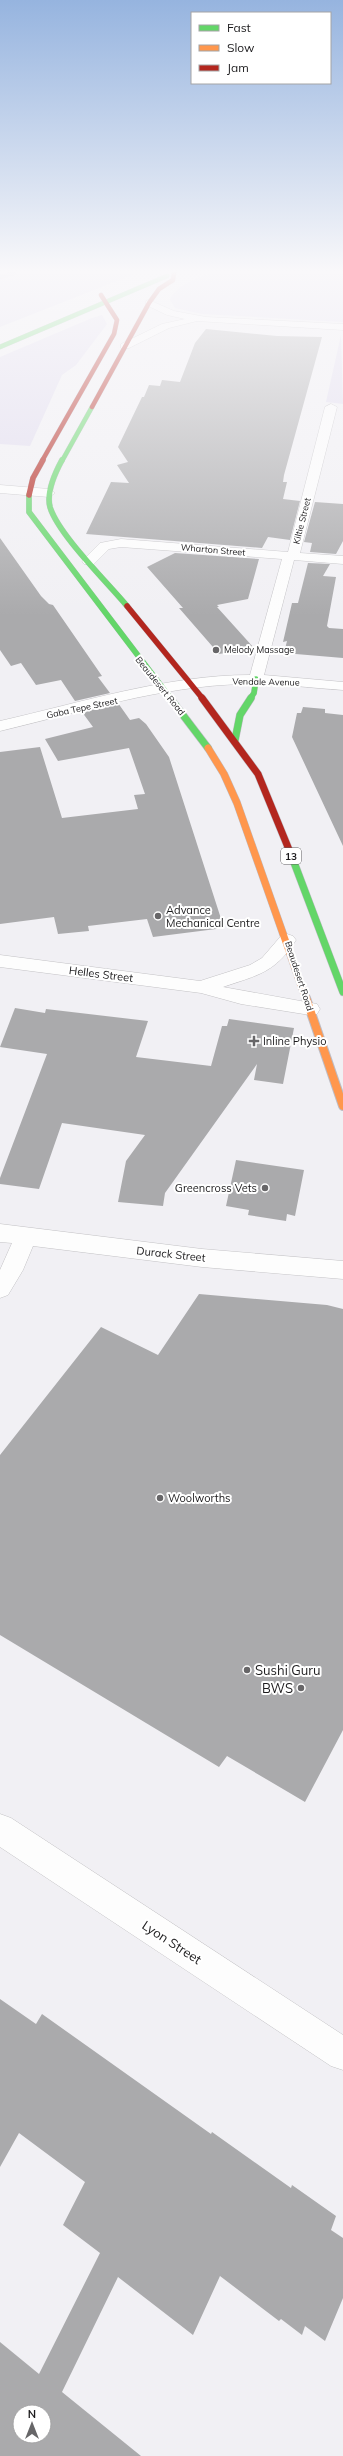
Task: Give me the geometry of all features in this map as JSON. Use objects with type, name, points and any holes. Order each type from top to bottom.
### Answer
[{"type":"highway","name":"Beaudesert Road","points":[[84,388],[33,478],[29,492],[29,512],[32,518],[218,762],[229,784],[287,940],[343,1106]]},
{"type":"highway","name":"13","points":[[102,388],[56,472],[49,493],[50,508],[53,517],[192,686],[235,740],[258,774],[314,913],[343,992]]},
{"type":"highway","points":[[235,740],[240,715],[254,693],[256,679]]},
{"type":"street","name":"Kiltie Street","points":[[256,679],[287,565],[295,551],[331,407]]},
{"type":"street","points":[[0,489],[49,493]]},
{"type":"street","name":"Wharton Street","points":[[90,561],[105,546],[121,543],[343,560]]},
{"type":"street","name":"Vendale Avenue","points":[[165,691],[230,680],[256,679],[343,686]]},
{"type":"street","name":"Gaba Tepe Street","points":[[0,726],[165,691]]},
{"type":"street","name":"Helles Street","points":[[201,987],[257,970],[269,962],[287,940]]},
{"type":"street","name":"Helles Street","points":[[0,961],[201,987],[241,998],[310,1009]]},
{"type":"street","name":"Durack Street","points":[[0,1233],[202,1258],[343,1270]]},
{"type":"street","points":[[0,1289],[12,1270],[26,1237]]},
{"type":"street","name":"Lyon Street","points":[[0,1829],[343,2054]]},
{"type":"shaded area","points":[[0,388],[56,388],[30,446],[0,444]]},
{"type":"shaded area","points":[[329,388],[343,388],[343,404],[326,402]]},
{"type":"building","points":[[148,388],[308,388],[283,482],[287,482],[283,499],[300,501],[290,540],[268,537],[262,548],[86,534],[111,482],[129,483],[117,465],[128,462],[118,447],[142,397],[144,397]]},
{"type":"building","points":[[315,502],[343,504],[343,541],[336,554],[310,552],[312,543],[304,542]]},
{"type":"building","points":[[0,538],[41,596],[49,604],[53,605],[102,676],[98,677],[110,693],[75,701],[61,680],[36,685],[21,663],[11,666],[0,650]]},
{"type":"building","points":[[175,553],[259,559],[248,599],[217,605],[219,607],[217,607],[254,648],[219,654],[179,608],[183,608],[147,567]]},
{"type":"building","points":[[308,563],[330,564],[323,576],[336,577],[327,626],[329,628],[343,629],[343,658],[284,653],[287,641],[283,642],[292,603],[298,603]]},
{"type":"building","points":[[118,703],[130,720],[139,718],[146,724],[169,757],[224,928],[153,937],[147,919],[88,926],[89,931],[58,934],[54,917],[0,924],[0,752],[40,747],[62,818],[138,809],[134,795],[145,794],[129,748],[58,761],[45,739],[93,727],[82,712]]},
{"type":"building","points":[[303,707],[325,709],[325,713],[343,715],[343,846],[292,737],[297,713],[301,713]]},
{"type":"building","points":[[15,1008],[45,1013],[46,1009],[148,1021],[136,1057],[211,1066],[222,1026],[227,1026],[229,1019],[294,1028],[283,1084],[254,1080],[257,1064],[165,1193],[163,1206],[118,1202],[126,1161],[145,1135],[62,1123],[39,1189],[0,1184],[0,1178],[47,1054],[0,1047]]},
{"type":"building","name":"Greencross Vets","points":[[236,1160],[304,1170],[295,1216],[287,1214],[286,1221],[248,1215],[249,1210],[226,1206]]},
{"type":"building","points":[[199,1294],[327,1305],[343,1309],[343,1730],[305,1802],[227,1756],[219,1767],[0,1635],[0,1455],[101,1327],[158,1355]]},
{"type":"building","points":[[0,1999],[36,2024],[42,2014],[211,2134],[212,2132],[291,2188],[292,2185],[336,2216],[331,2230],[343,2238],[343,2298],[325,2341],[305,2326],[302,2335],[281,2319],[279,2321],[220,2276],[193,2335],[118,2277],[62,2392],[141,2456],[0,2456],[0,2342],[39,2374],[100,2253],[63,2225],[85,2182],[19,2133],[0,2167]]},
{"type":"traffic: fast","points":[[92,407],[56,472],[50,493],[50,506],[59,526],[127,606]]},
{"type":"traffic: fast","points":[[29,495],[29,512],[208,748]]},
{"type":"traffic: fast","points":[[235,740],[240,715],[254,693],[256,679]]},
{"type":"traffic: fast","points":[[292,857],[343,992]]},
{"type":"traffic: slow","points":[[208,748],[224,774],[237,803],[291,953],[343,1106]]},
{"type":"traffic: jam","points":[[29,495],[33,478],[84,388]]},
{"type":"traffic: jam","points":[[92,407],[103,388]]},
{"type":"traffic: jam","points":[[127,606],[226,728],[258,774],[292,857]]},
{"type":"place","name":"Melody Massage","points":[[216,650]]},
{"type":"place","name":"Advance Mechanical Centre","points":[[158,916]]},
{"type":"place","name":"Inline Physio","points":[[254,1041]]},
{"type":"place","name":"Greencross Vets","points":[[265,1188]]},
{"type":"place","name":"Woolworths","points":[[160,1498]]},
{"type":"place","name":"Sushi Guru","points":[[247,1670]]},
{"type":"place","name":"BWS","points":[[301,1688]]}]
